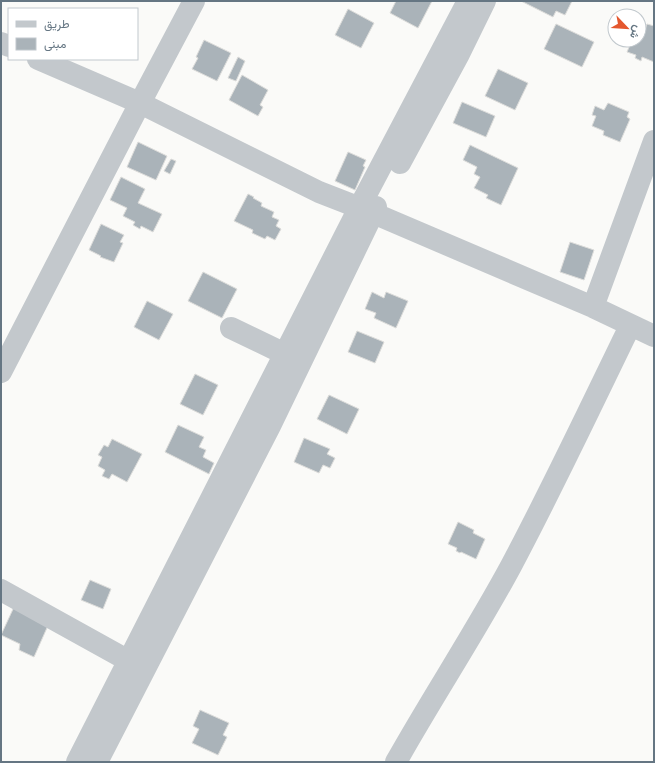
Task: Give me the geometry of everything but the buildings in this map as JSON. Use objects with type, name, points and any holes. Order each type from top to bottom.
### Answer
[{"type":"street","points":[[1,372],[194,1]]},
{"type":"street","points":[[97,762],[270,426],[366,211],[468,1]]},
{"type":"street","points":[[78,762],[285,354],[366,211],[459,54],[485,1]]},
{"type":"street","points":[[40,60],[140,103],[301,184],[593,307],[630,326],[654,336]]},
{"type":"street","points":[[593,307],[654,140]]},
{"type":"street","points":[[396,762],[452,670],[511,567],[630,326]]},
{"type":"street","points":[[231,328],[285,354]]},
{"type":"street","points":[[1,590],[129,661]]}]
